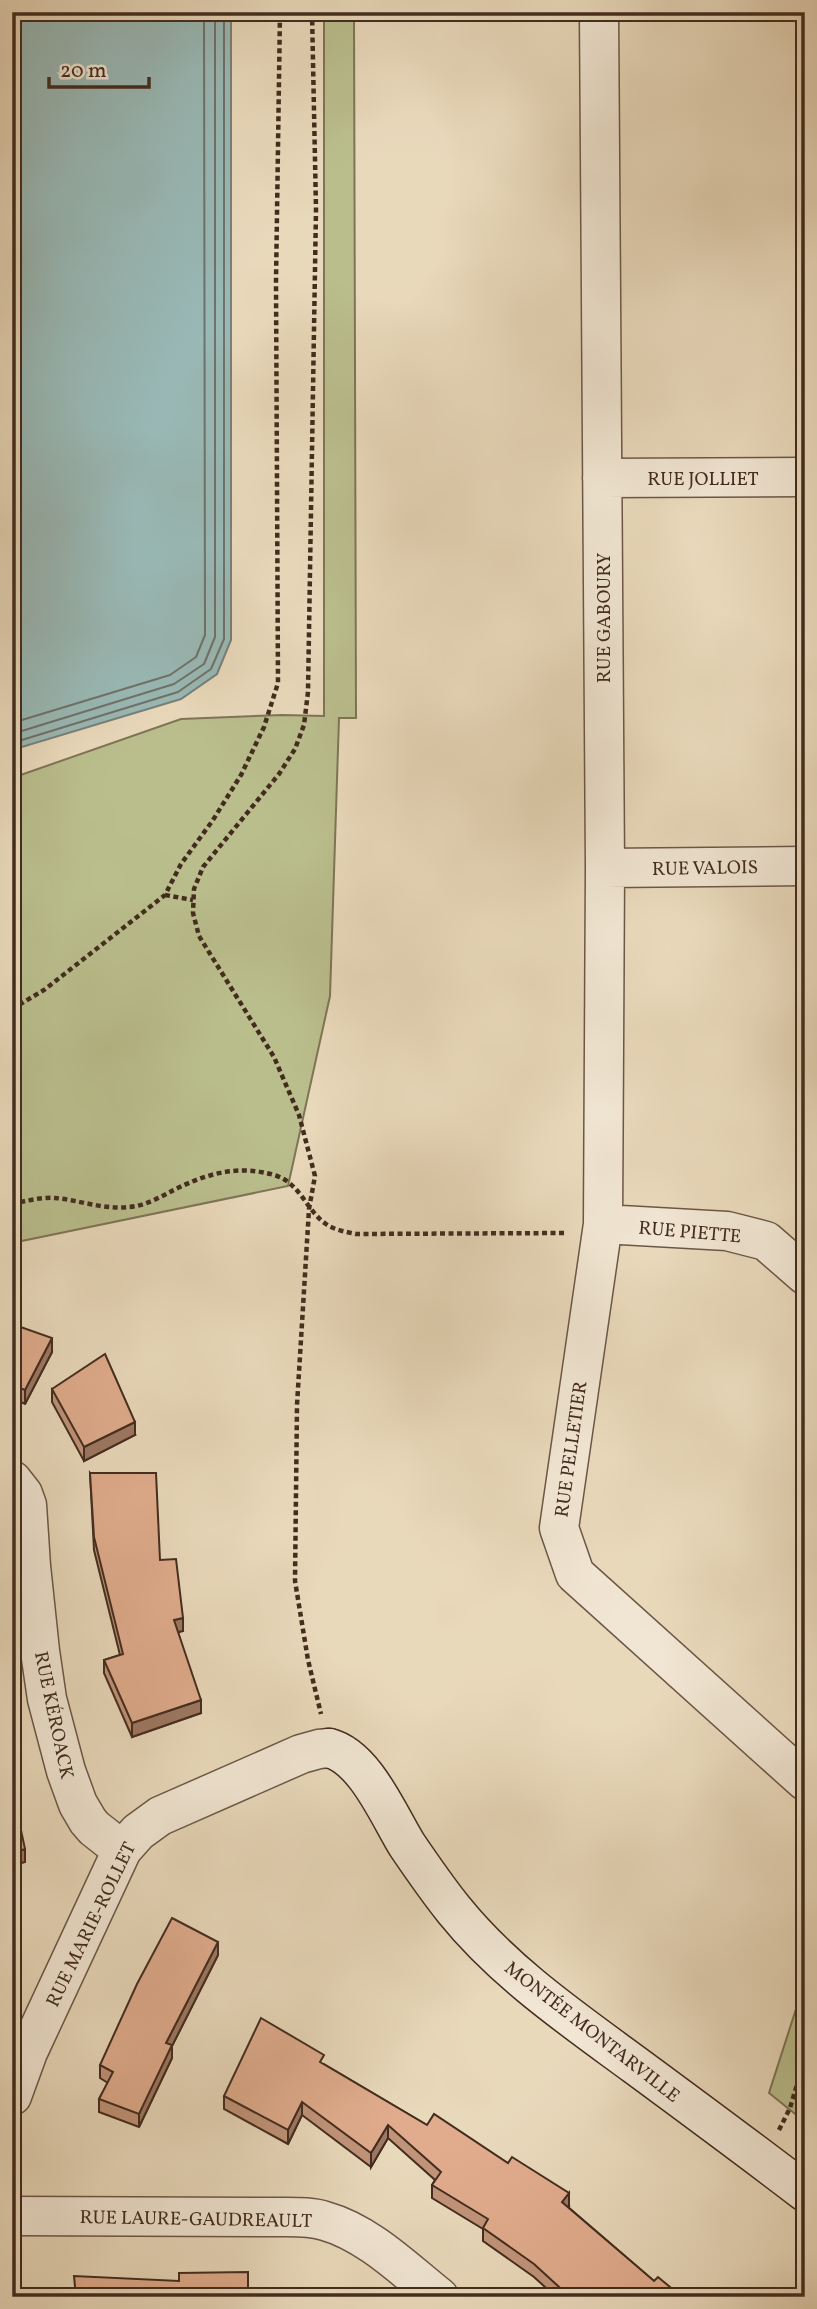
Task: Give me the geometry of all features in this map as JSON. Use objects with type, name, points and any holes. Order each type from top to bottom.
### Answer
[{"type":"street","name":"RUE GABOURY","points":[[599,12],[605,868],[603,1224]]},
{"type":"street","name":"RUE JOLLIET","points":[[602,478],[805,477]]},
{"type":"street","name":"RUE VALOIS","points":[[605,868],[805,866]]},
{"type":"street","name":"RUE PIETTE","points":[[603,1224],[727,1231],[766,1241],[805,1275]]},
{"type":"street","name":"RUE PELLETIER","points":[[603,1224],[559,1528],[575,1574],[805,1781]]},
{"type":"street","name":"RUE KÉROACK","points":[[12,1479],[27,1505],[33,1588],[47,1699],[69,1783],[88,1821],[122,1850]]},
{"type":"street","name":"RUE MARIE-ROLLET","points":[[12,2096],[33,2041],[122,1850],[138,1832],[160,1816],[301,1754],[329,1748]]},
{"type":"street","name":"MONTÉE MONTARVILLE","points":[[329,1748],[343,1754],[361,1770],[410,1849],[448,1902],[508,1966],[586,2029],[805,2192]]},
{"type":"street","name":"RUE LAURE-GAUDREAULT","points":[[12,2217],[287,2217],[323,2220],[362,2238],[439,2297]]},
{"type":"path","points":[[12,1009],[44,990],[165,895],[181,864],[213,820],[240,775],[264,727],[278,683],[276,281],[279,12]]},
{"type":"path","points":[[312,12],[316,209],[308,692],[304,725],[295,749],[279,774],[203,867],[197,878],[192,913],[199,936],[274,1057],[299,1115],[315,1176],[309,1209],[297,1405],[295,1581],[308,1660],[329,1748]]},
{"type":"path","points":[[165,895],[192,901]]},
{"type":"path","points":[[12,1204],[51,1198],[110,1208],[130,1207],[151,1202],[208,1175],[229,1170],[256,1170],[280,1177],[294,1186],[309,1209],[328,1226],[356,1234],[573,1233],[603,1224]]},
{"type":"path","points":[[760,2158],[790,2108],[805,2058]]},
{"type":"green space","points":[[324,12],[354,12],[356,718],[339,718],[330,996],[288,1186],[12,1243],[12,778],[181,719],[324,716]]},
{"type":"green space","points":[[805,1981],[805,2122],[769,2093]]},
{"type":"water","points":[[12,12],[230,12],[231,640],[217,674],[181,699],[12,750]]},
{"type":"building","points":[[12,1324],[52,1338],[25,1390],[12,1385]]},
{"type":"building","points":[[105,1354],[135,1422],[84,1447],[52,1389]]},
{"type":"building","points":[[90,1473],[156,1473],[160,1560],[176,1559],[183,1618],[174,1620],[201,1700],[132,1723],[104,1660],[123,1654],[94,1537]]},
{"type":"building","points":[[12,1788],[25,1849],[12,1853]]},
{"type":"building","points":[[12,1906],[19,1909],[12,1921]]},
{"type":"building","points":[[172,1918],[218,1942],[166,2043],[172,2045],[139,2114],[99,2099],[113,2072],[100,2065],[137,1984]]},
{"type":"building","points":[[261,2018],[324,2055],[320,2062],[427,2125],[434,2114],[508,2163],[512,2157],[569,2193],[562,2202],[654,2281],[658,2277],[682,2297],[570,2297],[534,2264],[483,2228],[488,2219],[432,2185],[441,2172],[388,2125],[371,2153],[302,2102],[288,2130],[224,2096]]},
{"type":"building","points":[[248,2272],[248,2297],[76,2297],[74,2276],[179,2281],[179,2273]]}]
